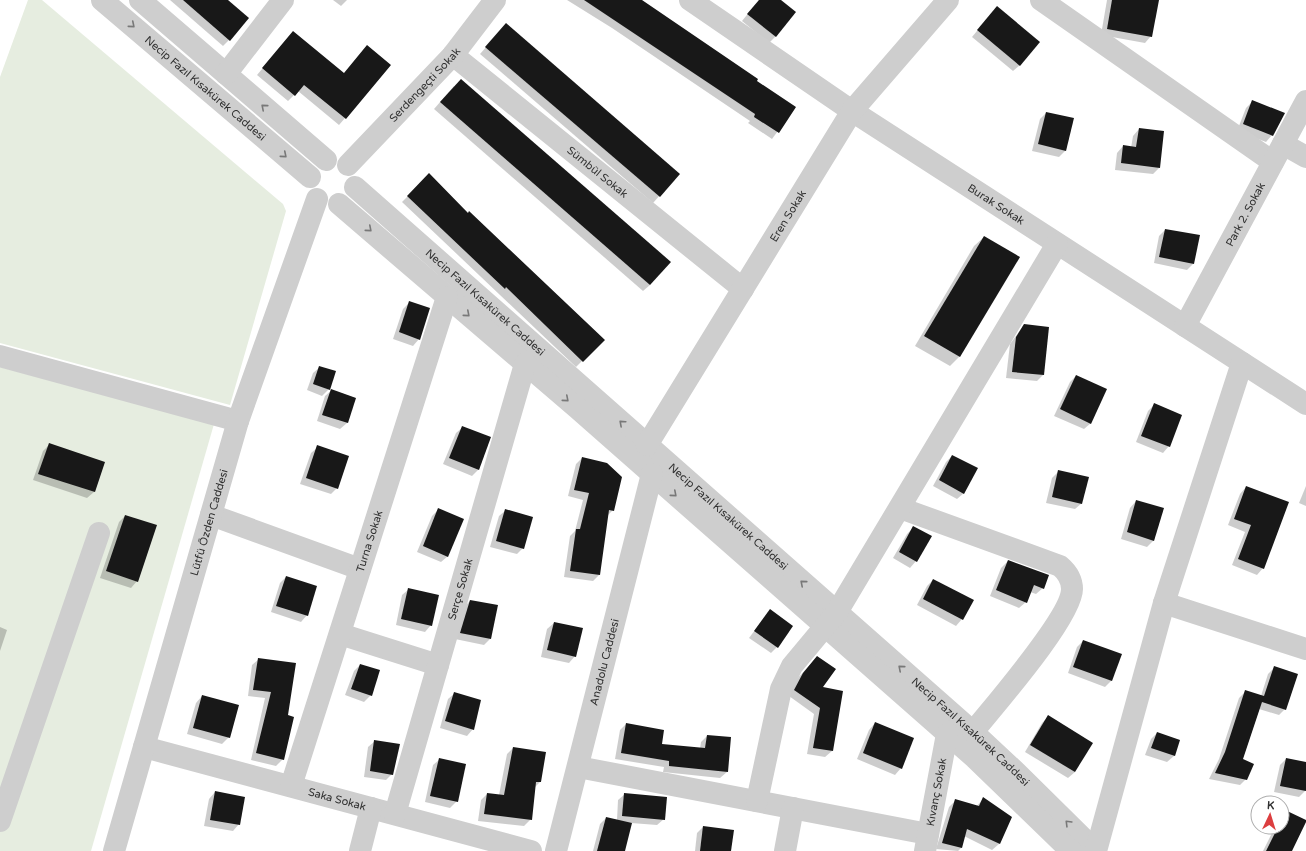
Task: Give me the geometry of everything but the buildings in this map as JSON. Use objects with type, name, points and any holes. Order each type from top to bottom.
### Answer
[{"type":"street","name":"Necip Fazıl Kısakürek Caddesi","points":[[102,0],[310,177]]},
{"type":"street","name":"Necip Fazıl Kısakürek Caddesi","points":[[140,0],[326,160]]},
{"type":"street","points":[[226,74],[283,0]]},
{"type":"street","name":"Serdengeçti Sokak","points":[[348,165],[453,54],[496,0]]},
{"type":"street","name":"Burak Sokak","points":[[690,0],[852,111],[1306,404]]},
{"type":"street","name":"Eren Sokak","points":[[647,445],[852,111],[948,0]]},
{"type":"street","points":[[1040,0],[1278,153],[1306,157]]},
{"type":"street","name":"Sümbül Sokak","points":[[453,54],[743,289]]},
{"type":"street","name":"Park 2. Sokak","points":[[1185,326],[1306,101]]},
{"type":"street","points":[[326,160],[342,161],[353,171],[355,187],[346,200],[339,204],[331,205],[317,199],[310,185],[310,177],[313,169],[326,160]]},
{"type":"street","name":"Necip Fazıl Kısakürek Caddesi","points":[[355,187],[647,445],[832,619],[947,734],[1013,794],[1071,851]]},
{"type":"street","name":"Lütfü Özden Caddesi","points":[[114,851],[238,421],[317,199]]},
{"type":"street","name":"Necip Fazıl Kısakürek Caddesi","points":[[339,204],[652,474],[973,732],[1018,773],[1096,851]]},
{"type":"street","points":[[757,801],[780,689],[792,666],[832,619],[900,508],[1057,244]]},
{"type":"street","name":"Turna Sokak","points":[[291,786],[447,297]]},
{"type":"street","points":[[0,356],[238,421]]},
{"type":"street","points":[[1096,851],[1164,603],[1242,363]]},
{"type":"street","name":"Serçe Sokak","points":[[396,814],[526,364]]},
{"type":"street","name":"Anadolu Caddesi","points":[[556,851],[652,474]]},
{"type":"street","points":[[900,508],[1060,566],[1069,576],[1071,583],[1071,596],[1052,631],[973,732]]},
{"type":"street","points":[[211,515],[360,569]]},
{"type":"street","points":[[0,822],[99,533]]},
{"type":"street","points":[[1164,603],[1306,649]]},
{"type":"street","points":[[340,634],[438,665]]},
{"type":"street","name":"Kıvanç Sokak","points":[[926,842],[947,734]]},
{"type":"street","name":"Saka Sokak","points":[[144,747],[531,851]]},
{"type":"street","points":[[578,767],[793,808],[926,842]]},
{"type":"street","points":[[360,851],[371,808]]},
{"type":"street","points":[[785,851],[793,808]]},
{"type":"shaded area","points":[[28,0],[42,0],[283,204],[286,211],[230,405],[0,343],[0,77]]},
{"type":"shaded area","points":[[0,367],[214,424],[91,851],[0,851]]}]
